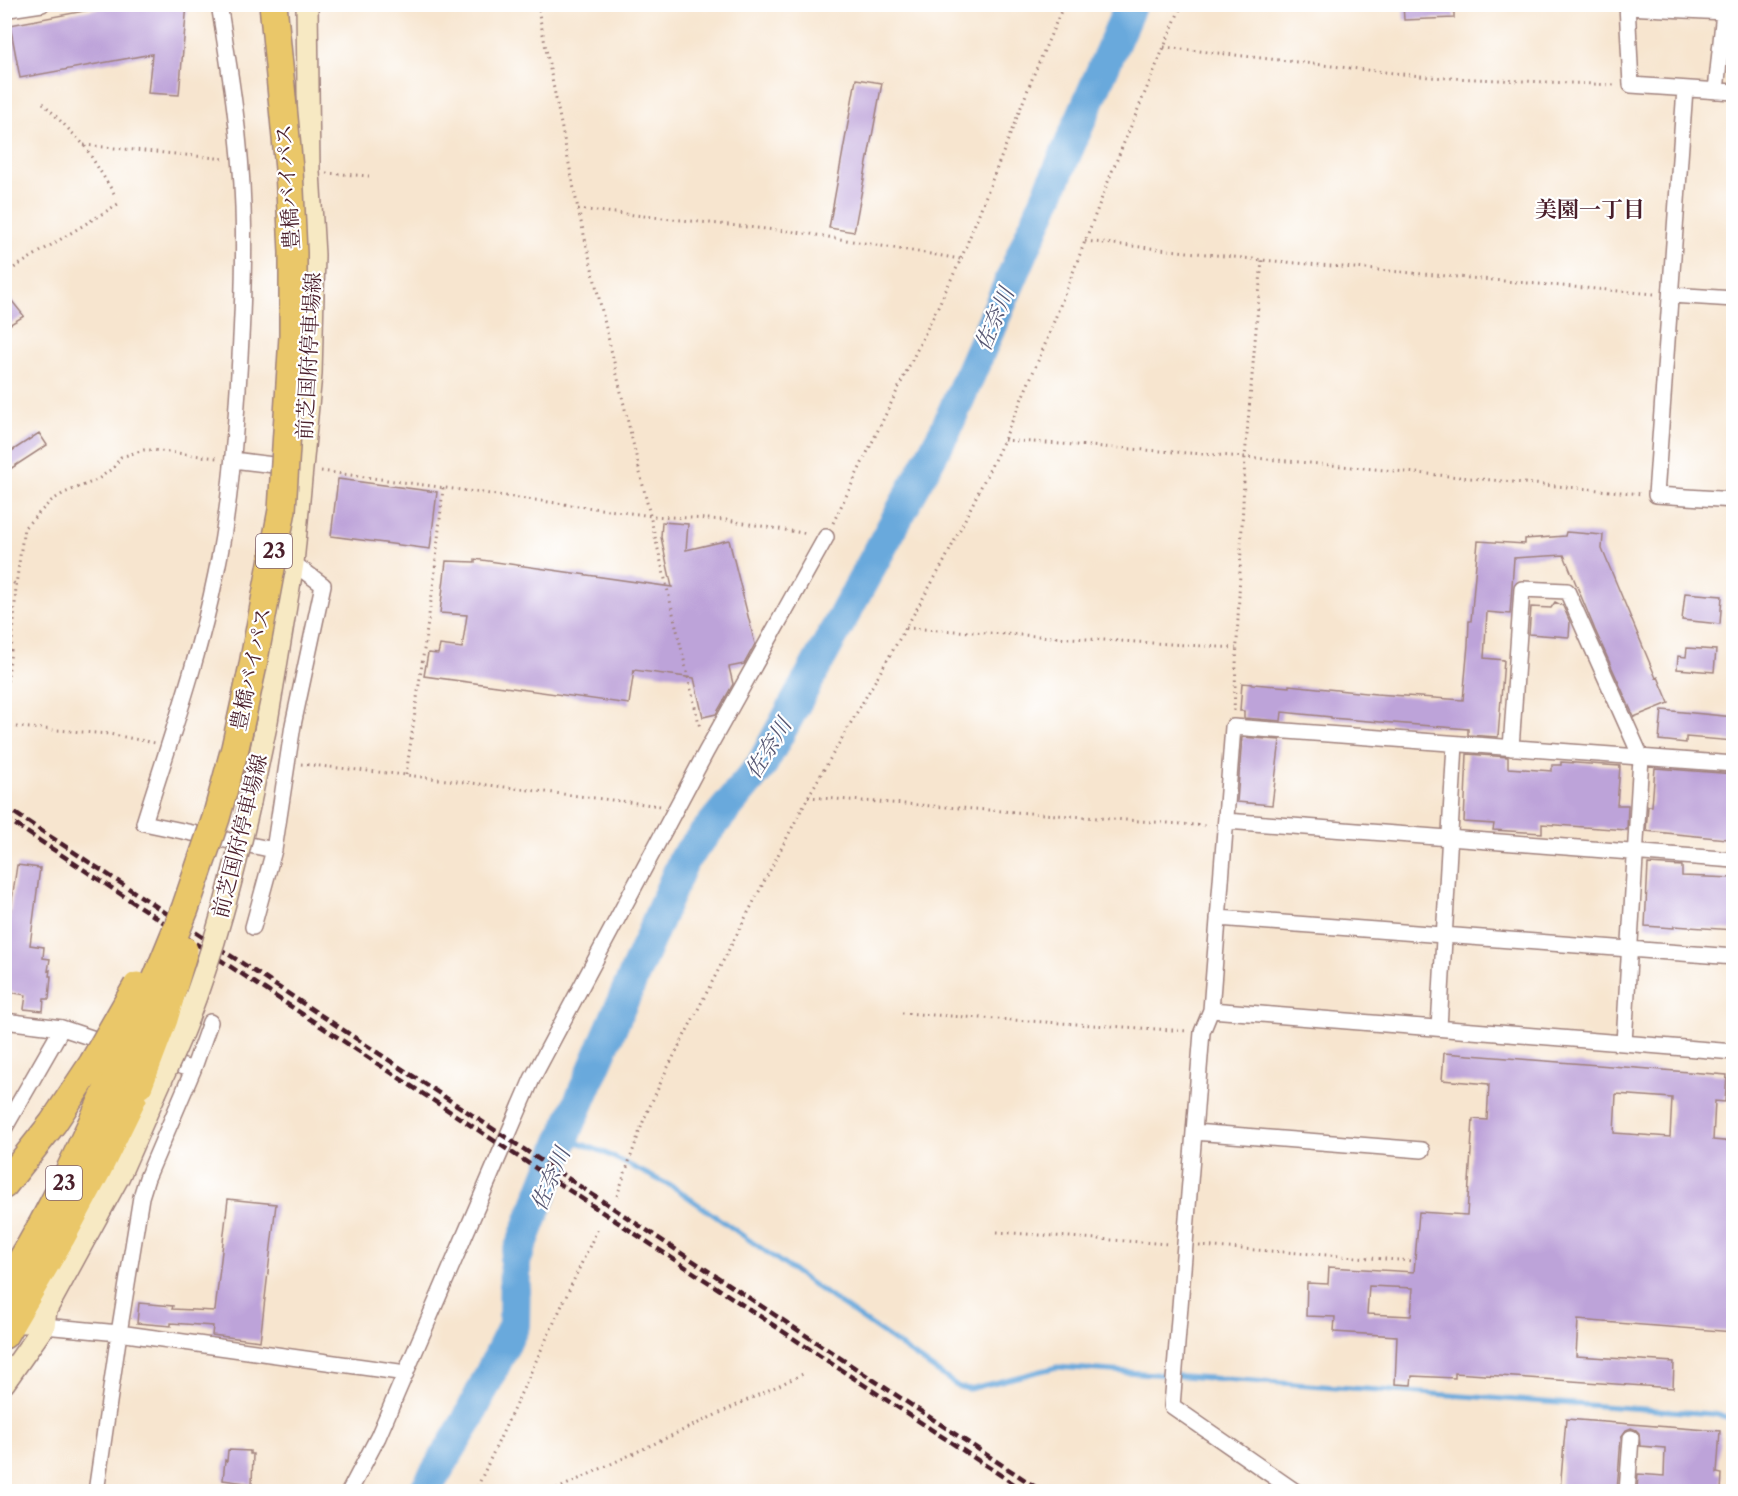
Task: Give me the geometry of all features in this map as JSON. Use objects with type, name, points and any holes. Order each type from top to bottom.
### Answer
[{"type":"highway","name":"豊橋バイパス","points":[[4,1288],[20,1265],[61,1189],[105,1069],[155,956],[184,878],[207,806],[241,662],[266,513],[282,330],[281,251],[276,170],[260,4]]},
{"type":"highway","name":"豊橋バイパス","points":[[4,1258],[105,1069],[151,992],[185,909],[216,818],[250,681],[282,510],[292,336],[293,253],[289,169],[273,4]]},
{"type":"highway","points":[[13,1328],[92,1181],[147,1090],[216,818]]},
{"type":"highway","points":[[4,1185],[52,1123],[105,1069]]},
{"type":"main road","name":"前芝国府停車場線","points":[[4,1383],[45,1318],[119,1176],[147,1090],[186,1023],[212,947],[235,868],[250,802],[267,721],[293,563],[311,374],[314,255],[309,172],[307,4]]},
{"type":"main road","points":[[13,1328],[45,1318]]},
{"type":"street","points":[[9,8],[42,4]]},
{"type":"street","points":[[219,4],[230,71],[243,208],[242,326],[233,460],[216,573],[192,667],[144,823],[274,850]]},
{"type":"street","points":[[1716,91],[1724,12],[1627,6],[1631,85],[1685,89],[1716,91],[1734,92]]},
{"type":"street","points":[[1685,89],[1656,495],[1734,500]]},
{"type":"street","points":[[1671,296],[1734,299]]},
{"type":"street","points":[[233,460],[302,468]]},
{"type":"street","points":[[349,1491],[378,1437],[532,1079],[706,752],[826,537]]},
{"type":"street","points":[[253,927],[274,850],[308,651],[323,585],[293,563]]},
{"type":"street","points":[[1511,748],[1522,589],[1567,591],[1641,757],[1624,1043]]},
{"type":"street","points":[[1296,1491],[1172,1407],[1202,1032],[1211,1010],[1233,727],[1734,764]]},
{"type":"street","points":[[1439,1028],[1455,744]]},
{"type":"street","points":[[1225,824],[1450,838],[1734,860]]},
{"type":"street","points":[[1218,918],[1734,957]]},
{"type":"street","points":[[1211,1010],[1734,1052]]},
{"type":"street","points":[[4,1021],[62,1028],[193,1070]]},
{"type":"street","points":[[96,1491],[118,1333],[141,1197],[210,1022]]},
{"type":"street","points":[[4,1129],[62,1028]]},
{"type":"street","points":[[1194,1132],[1422,1150]]},
{"type":"street","points":[[45,1318],[118,1333],[406,1373]]},
{"type":"street","points":[[1627,1491],[1631,1438]]},
{"type":"path","points":[[537,4],[578,209],[706,752]]},
{"type":"path","points":[[302,468],[651,516],[727,520],[826,537],[961,259],[1064,4]]},
{"type":"path","points":[[617,1196],[644,1119],[666,1071],[808,797],[945,560],[1004,440],[1044,347],[1113,169],[1182,4]]},
{"type":"path","points":[[1164,46],[1429,77],[1631,85]]},
{"type":"path","points":[[43,103],[84,145],[115,195]]},
{"type":"path","points":[[84,145],[240,160]]},
{"type":"path","points":[[309,172],[369,176]]},
{"type":"path","points":[[4,274],[118,204]]},
{"type":"path","points":[[578,209],[804,233],[961,259]]},
{"type":"path","points":[[1085,241],[1262,260],[1671,296]]},
{"type":"path","points":[[1233,727],[1245,457],[1262,260]]},
{"type":"path","points":[[1004,440],[1245,457],[1656,495]]},
{"type":"path","points":[[4,711],[24,528],[51,501],[64,493],[97,480],[113,468],[121,457],[152,450],[233,460]]},
{"type":"path","points":[[406,775],[434,580],[443,488]]},
{"type":"path","points":[[4,574],[16,585]]},
{"type":"path","points":[[906,628],[1236,648]]},
{"type":"path","points":[[4,726],[109,734],[168,746]]},
{"type":"path","points":[[288,763],[676,808]]},
{"type":"path","points":[[808,797],[1225,824]]},
{"type":"path","points":[[902,1013],[1202,1032]]},
{"type":"path","points":[[475,1491],[598,1228]]},
{"type":"path","points":[[997,1232],[1413,1261]]},
{"type":"path","points":[[551,1491],[803,1374]]},
{"type":"building","points":[[121,4],[187,4],[179,95],[148,93],[152,54],[20,78],[10,25]]},
{"type":"building","points":[[1403,4],[1454,4],[1454,18],[1404,20]]},
{"type":"building","points":[[856,79],[882,83],[854,232],[829,228]]},
{"type":"building","points":[[4,291],[24,316],[4,328]]},
{"type":"building","points":[[39,433],[47,445],[4,473],[4,456]]},
{"type":"building","points":[[338,479],[437,492],[430,549],[331,536]]},
{"type":"building","points":[[662,522],[688,524],[686,550],[729,540],[755,644],[744,664],[729,667],[733,684],[716,714],[703,717],[694,678],[634,670],[629,704],[424,676],[428,653],[438,654],[440,645],[462,648],[467,615],[440,613],[446,561],[475,562],[475,559],[672,587],[661,537]]},
{"type":"building","points":[[1566,532],[1603,535],[1602,549],[1656,678],[1658,677],[1669,703],[1634,717],[1564,555],[1514,558],[1510,614],[1487,612],[1484,658],[1504,660],[1498,737],[1468,735],[1468,729],[1282,712],[1281,721],[1244,718],[1244,711],[1240,711],[1242,683],[1463,700],[1478,541],[1525,544],[1525,539],[1565,536]]},
{"type":"building","points":[[1685,593],[1722,596],[1720,624],[1682,620]]},
{"type":"building","points":[[1555,602],[1563,606],[1570,622],[1569,637],[1529,634],[1531,607],[1551,608]]},
{"type":"building","points":[[1687,648],[1716,650],[1714,672],[1677,669],[1678,656],[1686,657]]},
{"type":"building","points":[[1662,710],[1734,717],[1734,741],[1686,737],[1686,743],[1659,740]]},
{"type":"building","points":[[1242,737],[1280,740],[1272,805],[1237,802]]},
{"type":"building","points":[[1467,754],[1508,757],[1508,768],[1552,771],[1552,765],[1561,765],[1561,762],[1620,766],[1617,805],[1628,805],[1627,830],[1542,824],[1542,833],[1493,830],[1494,824],[1464,822]]},
{"type":"building","points":[[1655,768],[1734,774],[1734,838],[1646,831],[1648,806],[1652,806]]},
{"type":"building","points":[[1648,864],[1682,866],[1682,876],[1734,878],[1734,930],[1645,926]]},
{"type":"building","points":[[17,865],[40,868],[30,945],[44,947],[43,958],[50,959],[49,999],[44,999],[43,1011],[24,1009],[26,995],[4,991],[4,955]]},
{"type":"building","points":[[1444,1053],[1727,1075],[1725,1102],[1715,1101],[1713,1140],[1734,1142],[1734,1332],[1578,1320],[1576,1356],[1674,1362],[1673,1388],[1455,1373],[1455,1378],[1412,1376],[1411,1385],[1395,1384],[1397,1336],[1334,1332],[1335,1317],[1306,1316],[1307,1283],[1328,1284],[1329,1267],[1414,1272],[1419,1212],[1467,1215],[1473,1119],[1487,1120],[1489,1084],[1442,1080]],"holes":[[[1616,1094],[1672,1098],[1670,1137],[1614,1133]],[[1369,1286],[1413,1288],[1411,1316],[1367,1314]]]},
{"type":"building","points":[[228,1199],[276,1204],[260,1341],[212,1335],[213,1326],[137,1323],[139,1303],[173,1306],[172,1309],[215,1311]]},
{"type":"building","points":[[1566,1419],[1720,1431],[1717,1473],[1722,1474],[1721,1491],[1637,1491],[1638,1474],[1664,1476],[1665,1448],[1640,1446],[1639,1433],[1631,1428],[1626,1430],[1621,1437],[1617,1491],[1560,1491]]},
{"type":"building","points":[[228,1450],[250,1451],[250,1454],[253,1454],[252,1484],[223,1480]]},
{"type":"waterway","name":"佐奈川","points":[[424,1492],[467,1421],[514,1325],[515,1261],[564,1137],[684,859],[761,766],[945,431],[1131,4]]},
{"type":"waterway","points":[[564,1137],[603,1152],[675,1188],[959,1387],[969,1389],[1057,1367],[1713,1414],[1727,1417],[1734,1423]]},
{"type":"railway","points":[[4,806],[1043,1492]]},
{"type":"railway","points":[[4,817],[1026,1492]]},
{"type":"district","name":"美園一丁目","points":[[1590,209]]}]
